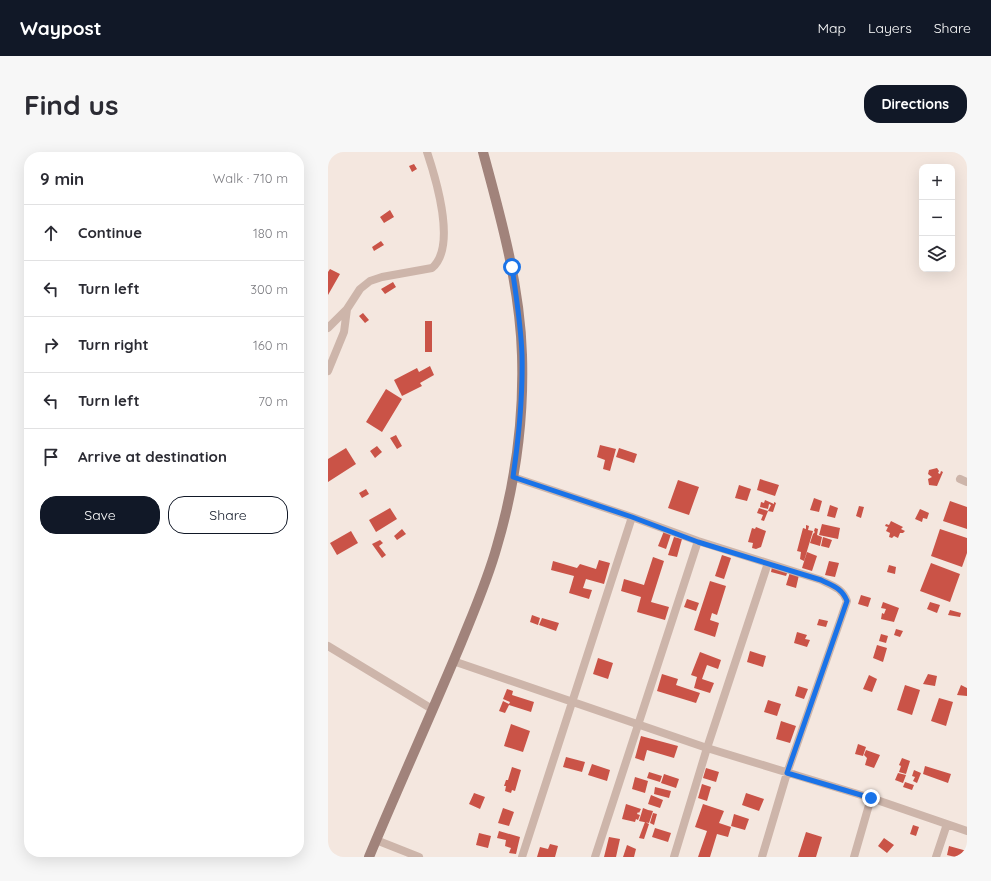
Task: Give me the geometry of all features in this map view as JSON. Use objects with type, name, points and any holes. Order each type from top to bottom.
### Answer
[{"type":"main road","points":[[369,857],[488,577],[499,538],[513,477],[519,433],[522,354],[518,311],[508,250],[483,152]]},
{"type":"street","points":[[328,328],[347,309],[360,289],[370,281],[432,268],[441,258],[444,241],[442,209],[439,189],[427,152]]},
{"type":"street","points":[[328,371],[344,332],[347,309]]},
{"type":"street","points":[[513,477],[632,517],[698,542],[827,583],[844,593],[847,601],[787,773],[762,857]]},
{"type":"street","points":[[522,857],[632,517]]},
{"type":"street","points":[[595,857],[698,542]]},
{"type":"street","points":[[674,857],[706,748],[768,563]]},
{"type":"street","points":[[328,646],[432,709]]},
{"type":"street","points":[[453,661],[706,748],[871,798],[967,831]]},
{"type":"street","points":[[854,857],[871,798]]},
{"type":"street","points":[[936,857],[947,824]]},
{"type":"street","points":[[376,840],[419,857]]},
{"type":"building","points":[[414,164],[417,169],[412,172],[409,166]]},
{"type":"building","points":[[390,210],[394,217],[384,223],[380,217]]},
{"type":"building","points":[[381,241],[384,245],[374,251],[372,247]]},
{"type":"building","points":[[330,269],[340,274],[328,295],[328,272]]},
{"type":"building","points":[[393,282],[396,287],[385,294],[381,289]]},
{"type":"building","points":[[363,313],[369,320],[365,323],[359,316]]},
{"type":"building","points":[[425,321],[432,321],[432,352],[425,352]]},
{"type":"building","points":[[430,366],[434,375],[420,383],[422,386],[402,396],[394,380],[417,368],[419,372]]},
{"type":"building","points":[[386,389],[402,399],[382,432],[366,422]]},
{"type":"building","points":[[396,435],[402,446],[397,449],[390,438]]},
{"type":"building","points":[[600,445],[616,449],[610,471],[603,469],[605,460],[597,457]]},
{"type":"building","points":[[377,446],[382,452],[375,458],[370,451]]},
{"type":"building","points":[[346,448],[356,464],[328,482],[328,459]]},
{"type":"building","points":[[619,448],[637,454],[634,463],[616,457]]},
{"type":"building","points":[[937,468],[939,471],[938,473],[940,474],[941,471],[943,472],[937,486],[929,485],[928,479],[932,477],[928,474],[929,470]]},
{"type":"building","points":[[760,479],[779,485],[775,496],[757,490]]},
{"type":"building","points":[[678,480],[699,487],[689,515],[668,508]]},
{"type":"building","points":[[739,485],[751,489],[747,501],[735,498]]},
{"type":"building","points":[[366,489],[369,494],[362,498],[359,493]]},
{"type":"building","points":[[814,498],[822,501],[819,512],[810,510]]},
{"type":"building","points":[[765,500],[774,504],[774,502],[776,503],[773,512],[768,511],[771,505],[769,504],[768,509],[760,507],[761,502],[764,503]]},
{"type":"building","points":[[950,501],[967,507],[967,529],[943,521]]},
{"type":"building","points":[[830,505],[838,508],[835,518],[827,516]]},
{"type":"building","points":[[859,506],[864,507],[861,518],[856,516]]},
{"type":"building","points":[[390,508],[397,519],[376,532],[369,520]]},
{"type":"building","points":[[759,508],[768,511],[764,521],[761,520],[763,515],[757,513]]},
{"type":"building","points":[[920,509],[929,513],[927,519],[923,518],[922,522],[915,519]]},
{"type":"building","points":[[891,521],[903,527],[901,529],[905,531],[900,533],[898,538],[894,536],[892,538],[889,537],[890,533],[886,531],[888,527],[885,526],[886,524],[889,525]]},
{"type":"building","points":[[822,524],[840,528],[838,539],[819,535]]},
{"type":"building","points":[[806,525],[809,526],[808,530],[813,531],[804,561],[800,559],[801,552],[797,551],[803,528],[806,529]]},
{"type":"building","points":[[756,527],[766,531],[761,547],[756,549],[752,548],[753,543],[748,542],[752,528],[755,529]]},
{"type":"building","points":[[815,528],[818,529],[817,535],[822,537],[820,546],[810,543],[815,532]]},
{"type":"building","points":[[402,529],[406,534],[397,540],[394,536]]},
{"type":"building","points":[[940,529],[967,538],[967,553],[962,567],[931,556]]},
{"type":"building","points":[[351,531],[358,543],[337,555],[330,543]]},
{"type":"building","points":[[664,531],[671,534],[666,549],[658,546]]},
{"type":"building","points":[[674,537],[682,539],[677,557],[668,555]]},
{"type":"building","points":[[823,537],[832,540],[829,548],[821,546]]},
{"type":"building","points":[[380,540],[383,543],[379,546],[386,555],[382,558],[372,544]]},
{"type":"building","points":[[807,552],[817,556],[812,571],[802,568]]},
{"type":"building","points":[[722,555],[731,558],[724,579],[715,576]]},
{"type":"building","points":[[653,557],[664,561],[651,602],[669,607],[665,620],[637,612],[641,597],[621,591],[624,579],[644,585]]},
{"type":"building","points":[[599,560],[610,563],[604,584],[586,579],[583,588],[592,590],[589,599],[569,593],[574,576],[551,570],[553,561],[577,568],[580,564],[596,569]]},
{"type":"building","points":[[829,561],[839,563],[835,577],[825,575]]},
{"type":"building","points":[[931,563],[960,574],[950,602],[920,591]]},
{"type":"building","points":[[889,565],[896,567],[895,574],[887,572]]},
{"type":"building","points":[[772,567],[788,571],[786,576],[771,572]]},
{"type":"building","points":[[790,572],[799,575],[796,588],[786,585]]},
{"type":"building","points":[[710,581],[726,586],[717,615],[712,613],[710,620],[719,623],[715,637],[694,630]]},
{"type":"building","points":[[861,595],[871,598],[868,607],[858,604]]},
{"type":"building","points":[[687,599],[699,603],[696,611],[684,607]]},
{"type":"building","points":[[883,602],[899,608],[894,622],[881,619],[882,613],[884,614],[886,609],[881,608]]},
{"type":"building","points":[[930,602],[940,605],[937,613],[927,609]]},
{"type":"building","points":[[950,610],[961,613],[960,617],[948,615]]},
{"type":"building","points":[[532,615],[540,618],[538,625],[530,622]]},
{"type":"building","points":[[542,618],[559,623],[556,631],[539,625]]},
{"type":"building","points":[[819,619],[828,621],[826,627],[817,625]]},
{"type":"building","points":[[896,629],[903,631],[900,637],[894,635]]},
{"type":"building","points":[[797,632],[807,635],[805,639],[810,640],[807,647],[794,643]]},
{"type":"building","points":[[881,634],[888,636],[886,643],[879,641]]},
{"type":"building","points":[[877,645],[887,648],[883,662],[873,658]]},
{"type":"building","points":[[750,651],[766,656],[763,667],[747,662]]},
{"type":"building","points":[[700,652],[721,660],[718,669],[707,665],[702,679],[714,683],[710,693],[694,688],[697,677],[691,675]]},
{"type":"building","points":[[598,658],[613,663],[608,679],[593,674]]},
{"type":"building","points":[[662,674],[678,679],[676,685],[700,693],[696,703],[657,691]]},
{"type":"building","points":[[928,674],[937,676],[935,686],[923,684]]},
{"type":"building","points":[[869,675],[877,679],[872,692],[863,689]]},
{"type":"building","points":[[905,685],[920,690],[912,715],[897,710]]},
{"type":"building","points":[[961,685],[967,688],[967,696],[957,695]]},
{"type":"building","points":[[798,686],[808,689],[804,699],[795,696]]},
{"type":"building","points":[[507,689],[513,691],[512,695],[534,702],[531,712],[509,705],[505,713],[499,711],[503,701],[509,704],[510,702],[503,699]]},
{"type":"building","points":[[939,698],[953,702],[946,726],[931,721]]},
{"type":"building","points":[[768,700],[781,704],[777,716],[764,712]]},
{"type":"building","points":[[781,721],[796,726],[790,743],[776,739]]},
{"type":"building","points":[[511,724],[530,731],[523,752],[504,746]]},
{"type":"building","points":[[641,736],[678,746],[674,758],[647,750],[644,761],[635,758]]},
{"type":"building","points":[[858,744],[866,747],[863,756],[855,754]]},
{"type":"building","points":[[866,750],[880,755],[874,768],[865,765],[867,758],[864,755]]},
{"type":"building","points":[[566,757],[585,762],[582,772],[563,767]]},
{"type":"building","points":[[902,758],[910,761],[906,774],[899,772],[901,766],[899,765]]},
{"type":"building","points":[[592,764],[610,770],[607,781],[588,775]]},
{"type":"building","points":[[925,766],[951,774],[948,783],[923,774]]},
{"type":"building","points":[[512,767],[521,770],[515,791],[512,790],[511,793],[505,791],[506,786],[504,786],[506,780],[508,780]]},
{"type":"building","points":[[706,768],[719,772],[716,782],[703,778]]},
{"type":"building","points":[[914,770],[921,773],[917,783],[913,781],[915,777],[912,776]]},
{"type":"building","points":[[649,772],[662,776],[660,782],[647,778]]},
{"type":"building","points":[[898,773],[906,775],[903,783],[895,780]]},
{"type":"building","points":[[664,774],[679,779],[676,788],[661,783]]},
{"type":"building","points":[[635,777],[648,781],[645,793],[632,789]]},
{"type":"building","points":[[905,782],[914,785],[912,790],[903,787]]},
{"type":"building","points":[[702,784],[711,787],[707,801],[698,798]]},
{"type":"building","points":[[655,787],[671,791],[669,798],[654,794]]},
{"type":"building","points":[[474,793],[485,797],[480,809],[469,804]]},
{"type":"building","points":[[746,793],[764,799],[759,811],[742,805]]},
{"type":"building","points":[[651,795],[663,800],[660,808],[648,804]]},
{"type":"building","points":[[626,804],[641,809],[637,814],[640,815],[638,820],[636,819],[635,822],[622,819]]},
{"type":"building","points":[[703,804],[724,811],[719,823],[731,827],[728,837],[717,834],[710,857],[698,857],[707,831],[695,827]]},
{"type":"building","points":[[503,808],[514,812],[509,826],[498,823]]},
{"type":"building","points":[[643,808],[653,811],[649,823],[639,821]]},
{"type":"building","points":[[653,813],[657,814],[654,825],[650,823]]},
{"type":"building","points":[[734,814],[749,819],[745,830],[731,826]]},
{"type":"building","points":[[645,822],[649,824],[644,839],[639,838]]},
{"type":"building","points":[[913,825],[919,827],[916,836],[910,834]]},
{"type":"building","points":[[655,828],[671,833],[668,842],[652,837]]},
{"type":"building","points":[[499,831],[520,837],[516,854],[509,853],[511,848],[505,846],[506,840],[497,838]]},
{"type":"building","points":[[806,832],[822,837],[816,857],[798,857]]},
{"type":"building","points":[[479,833],[491,836],[488,848],[476,845]]},
{"type":"building","points":[[609,837],[620,839],[616,857],[604,857]]},
{"type":"building","points":[[884,838],[894,845],[887,853],[878,846]]},
{"type":"building","points":[[550,844],[558,846],[555,857],[537,857],[540,847],[548,849]]},
{"type":"building","points":[[627,845],[636,849],[634,857],[623,857]]},
{"type":"building","points":[[949,846],[967,851],[967,857],[947,855]]},
{"type":"route","points":[[512,267],[522,354],[519,433],[513,477],[632,517],[698,542],[821,580],[844,593],[847,601],[787,773],[871,798]]}]
